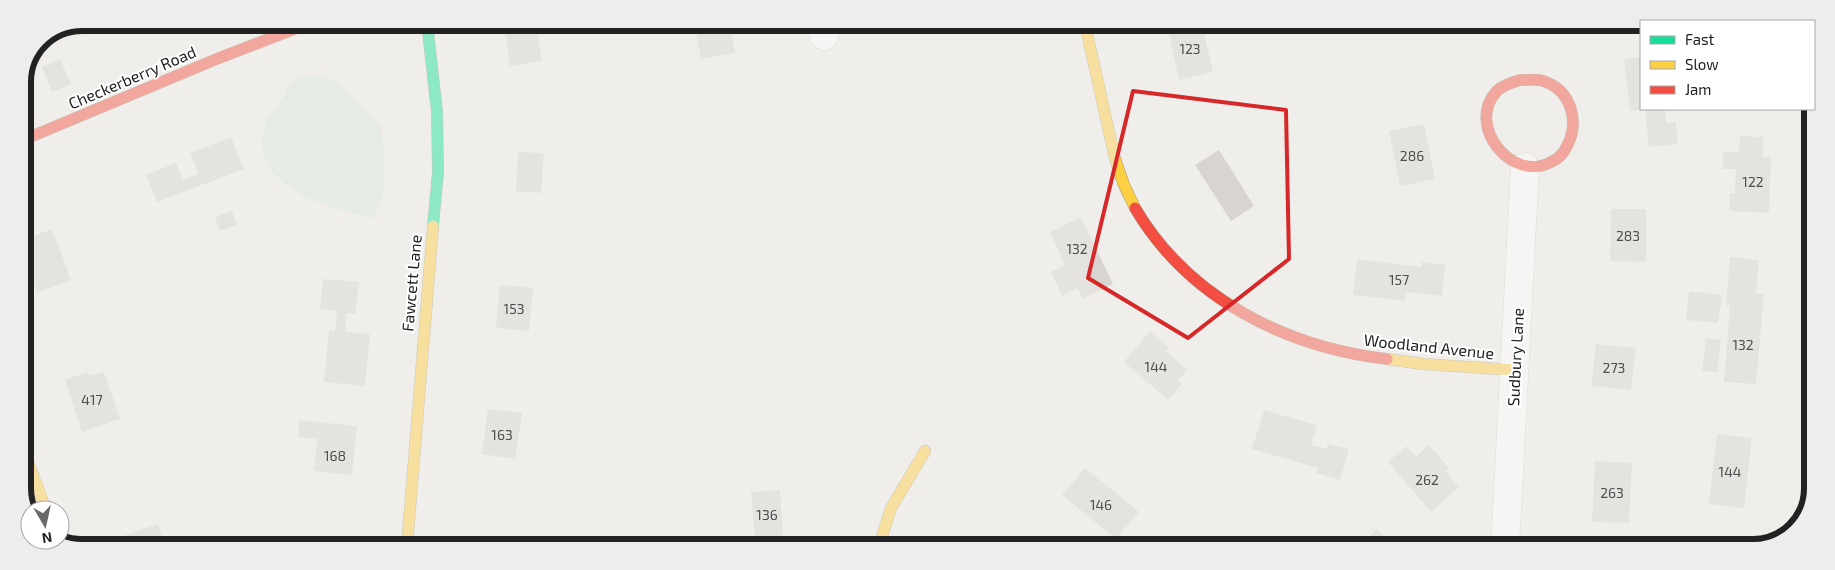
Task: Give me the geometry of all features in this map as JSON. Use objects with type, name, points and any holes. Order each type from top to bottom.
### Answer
[{"type":"street","name":"Checkerberry Road","points":[[31,136],[289,31]]},
{"type":"street","name":"Fawcett Lane","points":[[408,539],[438,172],[437,112],[428,31]]},
{"type":"street","name":"Woodland Avenue","points":[[1087,31],[1119,172],[1141,220],[1158,243],[1194,280],[1261,325],[1288,338],[1330,350],[1400,362],[1515,370]]},
{"type":"street","points":[[1520,80],[1544,81],[1564,94],[1569,102],[1573,114],[1573,132],[1567,146],[1553,162],[1538,167],[1525,167],[1503,156],[1494,145],[1489,133],[1486,110],[1489,101],[1496,91],[1508,84],[1520,80]]},
{"type":"street","name":"Sudbury Lane","points":[[1505,539],[1525,167]]},
{"type":"street","points":[[880,539],[891,509],[925,451]]},
{"type":"street","points":[[31,470],[42,500]]},
{"type":"highlighted area","points":[[1133,91],[1286,110],[1289,259],[1188,338],[1088,278]]},
{"type":"shaded area","points":[[307,75],[335,80],[356,99],[381,127],[385,160],[383,195],[373,218],[334,208],[314,200],[279,179],[267,164],[262,146],[266,120],[285,94],[290,82]]},
{"type":"building","points":[[505,31],[537,31],[542,61],[510,66]]},
{"type":"building","points":[[696,31],[731,31],[735,53],[701,59]]},
{"type":"building","points":[[1168,31],[1204,31],[1213,72],[1179,80]]},
{"type":"building","points":[[1640,57],[1641,110],[1630,111],[1624,59]]},
{"type":"building","points":[[60,59],[71,84],[52,92],[42,67]]},
{"type":"building","points":[[1645,110],[1665,110],[1666,123],[1676,122],[1678,144],[1649,147]]},
{"type":"building","points":[[1424,124],[1435,179],[1400,186],[1389,131]]},
{"type":"building","points":[[1740,136],[1763,137],[1763,157],[1771,157],[1769,213],[1729,211],[1730,193],[1735,193],[1736,169],[1723,169],[1723,152],[1739,152]]},
{"type":"building","points":[[231,137],[244,169],[157,202],[146,175],[176,163],[183,180],[199,174],[190,153]]},
{"type":"building","points":[[1219,150],[1254,206],[1231,221],[1195,165]]},
{"type":"building","points":[[518,151],[544,154],[541,193],[516,191]]},
{"type":"building","points":[[1611,209],[1646,209],[1646,262],[1610,261]]},
{"type":"building","points":[[232,211],[237,225],[220,231],[215,217]]},
{"type":"building","points":[[1081,217],[1113,284],[1082,299],[1078,288],[1062,296],[1051,272],[1065,265],[1050,232]]},
{"type":"building","points":[[52,229],[71,280],[37,293],[31,277],[31,237]]},
{"type":"building","points":[[1730,257],[1759,260],[1756,293],[1764,294],[1756,384],[1724,382],[1730,306],[1726,305]]},
{"type":"building","points":[[1357,259],[1422,267],[1422,262],[1445,265],[1442,296],[1406,292],[1405,301],[1353,295]]},
{"type":"building","points":[[323,279],[359,282],[355,314],[347,313],[345,332],[370,334],[365,386],[324,382],[329,330],[335,331],[337,311],[320,309]]},
{"type":"building","points":[[500,285],[533,288],[529,331],[496,328]]},
{"type":"building","points":[[1689,291],[1722,295],[1718,323],[1686,320]]},
{"type":"building","points":[[1150,331],[1169,348],[1166,351],[1187,370],[1178,381],[1182,384],[1168,400],[1124,362]]},
{"type":"building","points":[[1706,338],[1721,340],[1717,372],[1702,371]]},
{"type":"building","points":[[1596,344],[1636,348],[1631,390],[1591,386]]},
{"type":"building","points":[[88,372],[89,376],[104,372],[120,419],[82,432],[65,380]]},
{"type":"building","points":[[488,409],[522,413],[515,459],[482,454]]},
{"type":"building","points":[[1264,410],[1317,425],[1311,445],[1326,449],[1328,444],[1349,449],[1340,480],[1316,473],[1318,468],[1252,449]]},
{"type":"building","points":[[299,420],[357,426],[352,475],[314,471],[317,439],[298,437]]},
{"type":"building","points":[[1717,434],[1752,438],[1744,508],[1709,504]]},
{"type":"building","points":[[1429,445],[1449,468],[1445,471],[1459,487],[1431,512],[1388,462],[1406,446],[1416,457]]},
{"type":"building","points":[[1595,461],[1632,463],[1629,523],[1592,522]]},
{"type":"building","points":[[1085,468],[1139,512],[1116,539],[1062,495]]},
{"type":"building","points":[[780,490],[783,536],[755,538],[751,492]]},
{"type":"building","points":[[158,524],[163,539],[124,539],[123,536]]},
{"type":"building","points":[[1376,529],[1387,539],[1368,539]]},
{"type":"traffic: fast","points":[[428,31],[437,112],[438,172],[433,226]]},
{"type":"traffic: slow","points":[[1087,31],[1115,159],[1135,208]]},
{"type":"traffic: slow","points":[[408,539],[433,226]]},
{"type":"traffic: slow","points":[[1387,359],[1423,364],[1515,370]]},
{"type":"traffic: slow","points":[[881,539],[891,508],[925,451]]},
{"type":"traffic: slow","points":[[31,470],[42,500]]},
{"type":"traffic: jam","points":[[31,137],[219,58],[289,31]]},
{"type":"traffic: jam","points":[[1520,80],[1540,80],[1553,85],[1566,99],[1570,108],[1573,117],[1571,136],[1564,151],[1554,161],[1536,166],[1522,165],[1509,158],[1498,148],[1490,135],[1486,120],[1488,106],[1498,90],[1520,80]]},
{"type":"traffic: jam","points":[[1135,208],[1157,240],[1182,268],[1211,292],[1243,313],[1276,330],[1312,343],[1349,353],[1387,359]]}]
